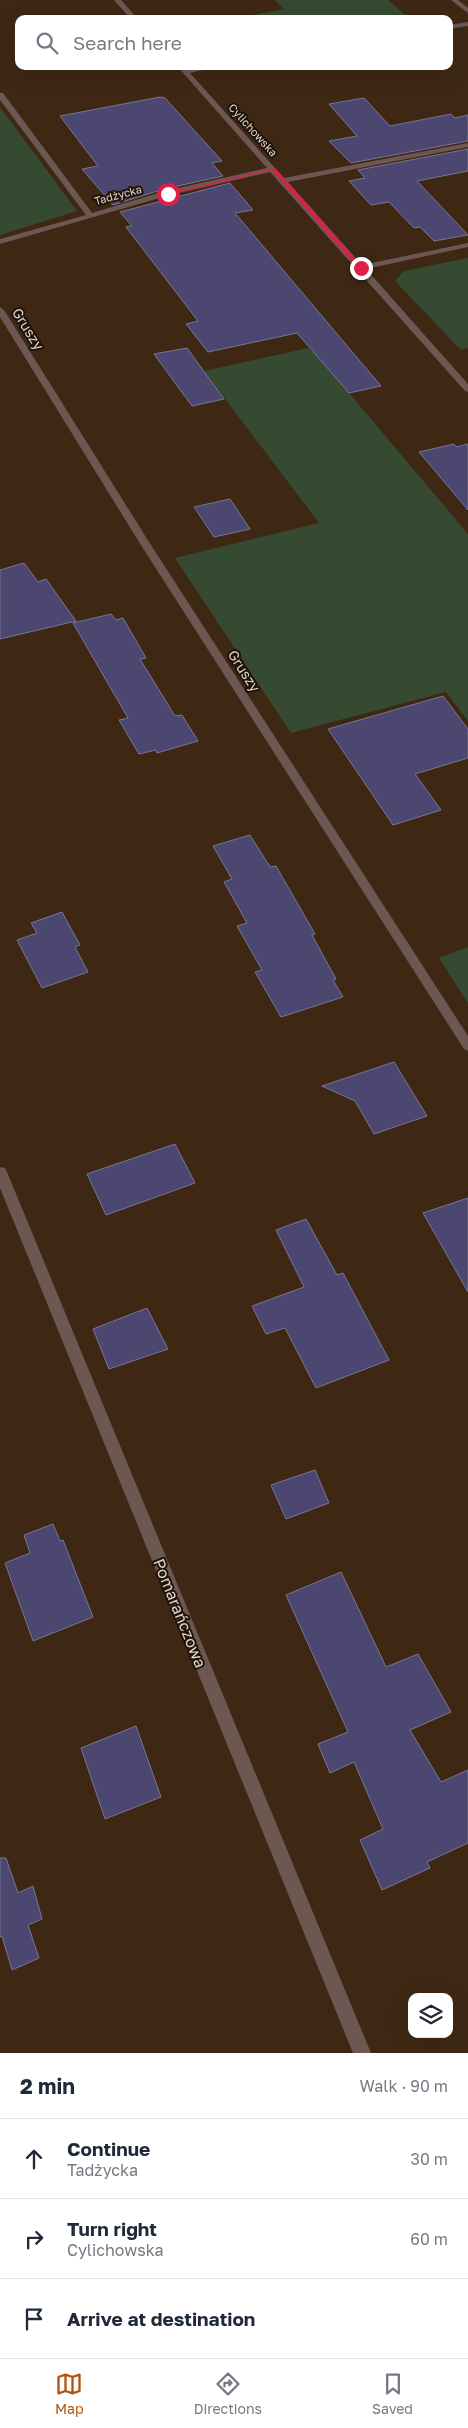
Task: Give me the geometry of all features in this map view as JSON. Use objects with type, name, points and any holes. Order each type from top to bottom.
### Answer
[{"type":"street","points":[[117,0],[131,15]]},
{"type":"street","points":[[454,0],[468,12]]},
{"type":"street","points":[[453,26],[468,24]]},
{"type":"street","name":"Cylichowska","points":[[183,70],[468,389]]},
{"type":"street","points":[[0,95],[90,215]]},
{"type":"street","points":[[283,181],[468,145]]},
{"type":"street","name":"Tadżycka","points":[[0,242],[90,215],[273,169]]},
{"type":"street","points":[[361,268],[468,245]]},
{"type":"street","name":"Gruszy","points":[[0,310],[150,550],[468,1046]]},
{"type":"street","name":"Pomarańczowa","points":[[0,1172],[362,2053]]},
{"type":"green space","points":[[275,0],[388,0],[405,15],[252,15],[284,9]]},
{"type":"green space","points":[[0,107],[77,211],[0,235]]},
{"type":"green space","points":[[468,258],[468,348],[461,350],[395,281],[404,271]]},
{"type":"green space","points":[[308,348],[322,361],[468,534],[468,721],[446,692],[291,733],[175,558],[319,523],[204,371]]},
{"type":"green space","points":[[468,947],[468,1003],[439,958]]},
{"type":"building","points":[[160,97],[165,98],[222,161],[212,163],[223,176],[164,189],[113,205],[82,169],[98,166],[60,116]]},
{"type":"building","points":[[364,98],[390,126],[451,114],[455,118],[468,115],[468,141],[351,163],[329,141],[357,136],[329,104]]},
{"type":"building","points":[[468,149],[468,171],[417,181],[468,235],[434,241],[420,227],[414,228],[389,202],[371,205],[349,181],[365,178],[358,170]]},
{"type":"building","points":[[230,183],[253,210],[235,213],[381,386],[349,393],[297,333],[208,352],[186,324],[198,321],[126,227],[132,226],[120,212]]},
{"type":"building","points":[[187,348],[224,399],[192,406],[154,354]]},
{"type":"building","points":[[454,444],[456,447],[468,444],[468,510],[419,452]]},
{"type":"building","points":[[230,499],[250,529],[214,537],[194,507]]},
{"type":"building","points":[[24,563],[38,582],[46,579],[76,621],[0,639],[0,570]]},
{"type":"building","points":[[111,614],[116,620],[123,618],[146,658],[140,659],[175,716],[182,715],[198,741],[157,753],[156,750],[139,754],[119,720],[128,718],[73,623]]},
{"type":"building","points":[[443,696],[468,729],[468,758],[415,774],[441,810],[393,825],[328,729]]},
{"type":"building","points":[[250,835],[270,867],[276,866],[315,934],[312,935],[336,979],[333,980],[343,997],[281,1017],[255,972],[262,970],[237,926],[247,923],[224,882],[232,879],[213,846]]},
{"type":"building","points":[[62,912],[80,945],[75,947],[88,972],[42,988],[17,940],[37,933],[31,923]]},
{"type":"building","points":[[394,1062],[427,1116],[374,1134],[355,1101],[322,1086]]},
{"type":"building","points":[[175,1144],[195,1183],[106,1215],[87,1174]]},
{"type":"building","points":[[468,1198],[468,1292],[423,1213]]},
{"type":"building","points":[[306,1219],[337,1275],[343,1273],[389,1360],[316,1388],[285,1328],[266,1334],[252,1306],[304,1287],[276,1230]]},
{"type":"building","points":[[147,1308],[168,1349],[109,1369],[93,1329]]},
{"type":"building","points":[[315,1470],[329,1503],[286,1519],[271,1485]]},
{"type":"building","points":[[53,1524],[60,1541],[63,1540],[93,1617],[33,1641],[5,1563],[30,1553],[24,1535]]},
{"type":"building","points":[[341,1572],[386,1667],[418,1654],[451,1712],[410,1730],[441,1782],[468,1770],[468,1843],[427,1862],[430,1868],[382,1890],[360,1840],[383,1829],[354,1762],[330,1773],[318,1744],[348,1732],[286,1595]]},
{"type":"building","points":[[136,1726],[161,1797],[105,1819],[81,1748]]},
{"type":"building","points":[[0,1858],[6,1858],[18,1893],[33,1886],[42,1919],[28,1925],[39,1958],[12,1970],[2,1936],[0,1937]]},
{"type":"route","points":[[168,194],[273,169],[361,268]]}]
